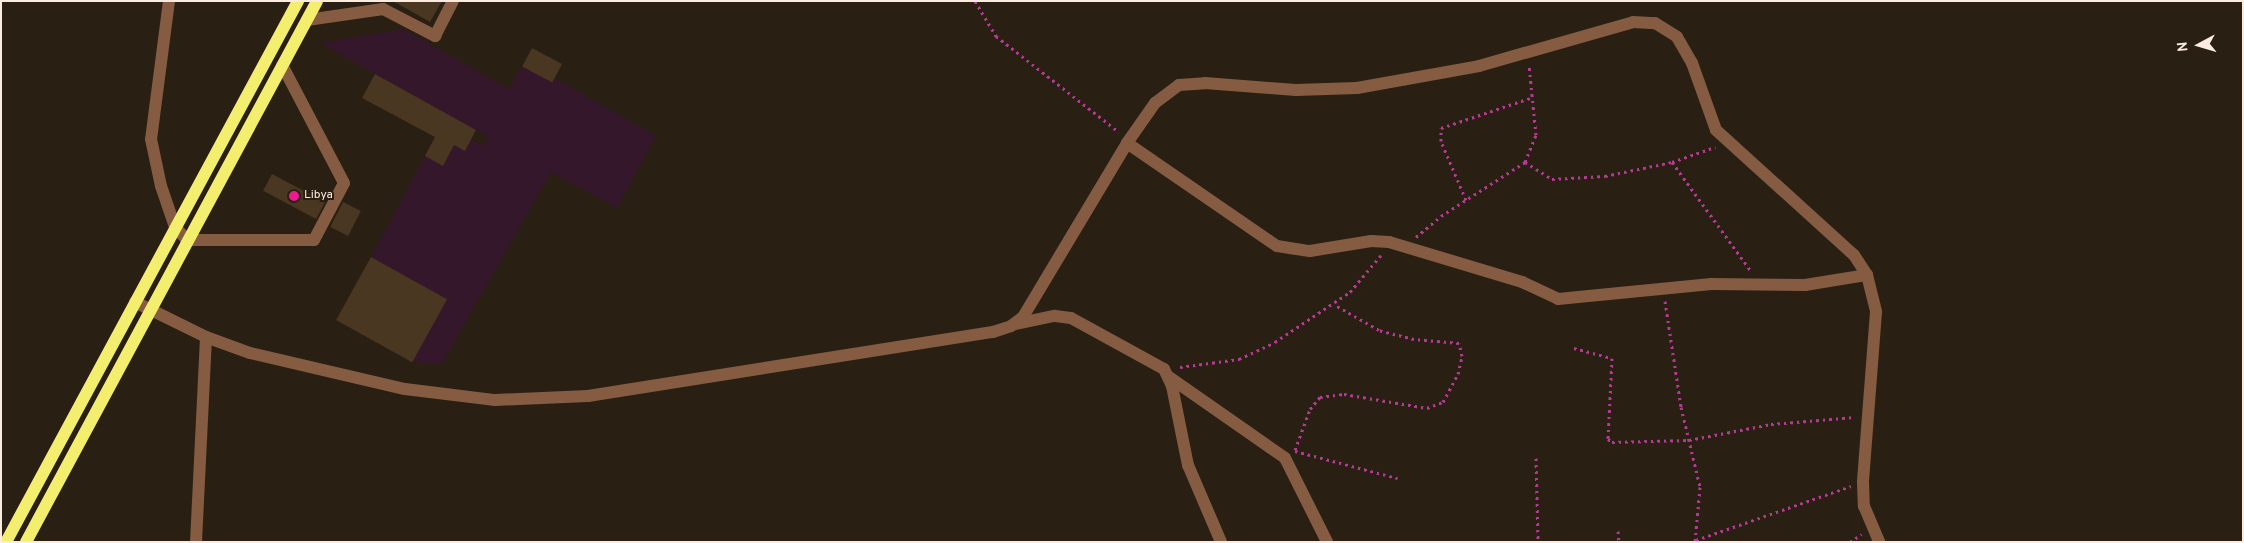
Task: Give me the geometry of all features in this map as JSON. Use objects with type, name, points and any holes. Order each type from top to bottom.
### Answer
[{"type":"main road","points":[[6,542],[298,1]]},
{"type":"main road","points":[[26,542],[317,1]]},
{"type":"street","points":[[169,1],[151,138],[156,170],[175,227],[188,240],[314,240],[344,183],[282,65]]},
{"type":"street","points":[[306,20],[383,9],[435,36],[454,1]]},
{"type":"street","points":[[1016,324],[1039,293],[1128,141],[1163,95],[1188,83],[1296,90],[1358,88],[1420,79],[1526,54],[1633,22],[1655,23],[1677,37],[1692,63],[1716,130],[1728,143],[1854,255],[1866,275],[1876,312],[1863,482],[1864,506],[1878,542]]},
{"type":"street","points":[[1128,141],[1277,246],[1310,251],[1371,241],[1390,242],[1522,282],[1558,300],[1711,284],[1805,285],[1866,275]]},
{"type":"street","points":[[135,302],[206,337],[250,354],[336,375],[405,389],[494,400],[607,394],[993,332],[1016,324],[1055,316],[1071,318],[1167,373],[1290,455],[1327,542]]},
{"type":"street","points":[[196,542],[206,337]]},
{"type":"street","points":[[1167,373],[1188,465],[1221,542]]},
{"type":"path","points":[[975,1],[996,36],[1128,141]]},
{"type":"path","points":[[1404,247],[1466,200],[1525,162],[1536,135],[1533,97],[1526,54]]},
{"type":"path","points":[[1466,200],[1441,142],[1441,128],[1533,97]]},
{"type":"path","points":[[1525,162],[1552,179],[1605,176],[1672,162],[1728,143]]},
{"type":"path","points":[[1672,162],[1761,285]]},
{"type":"path","points":[[1167,373],[1240,359],[1275,342],[1335,305],[1363,279],[1390,242]]},
{"type":"path","points":[[1664,289],[1667,330],[1700,487],[1695,541],[1863,482]]},
{"type":"path","points":[[1335,305],[1379,330],[1414,339],[1459,344],[1462,356],[1458,374],[1443,402],[1427,408],[1344,394],[1320,397],[1310,408],[1290,455],[1397,478]]},
{"type":"path","points":[[1574,348],[1612,358],[1609,441],[1689,440],[1771,424],[1868,417]]},
{"type":"path","points":[[1536,458],[1538,542]]},
{"type":"path","points":[[1618,531],[1619,542]]},
{"type":"shaded area","points":[[403,29],[509,89],[522,66],[552,82],[554,78],[656,136],[617,208],[551,172],[442,364],[412,362],[446,299],[371,257],[425,156],[443,166],[454,145],[471,139],[483,146],[488,137],[320,43]]},
{"type":"building","points":[[393,1],[442,1],[430,22]]},
{"type":"building","points":[[532,48],[562,64],[552,83],[522,67]]},
{"type":"building","points":[[375,74],[476,130],[465,151],[454,145],[443,166],[425,156],[435,137],[362,98]]},
{"type":"building","points":[[272,174],[325,202],[316,219],[263,191]]},
{"type":"building","points":[[343,202],[361,211],[348,236],[330,227]]},
{"type":"building","points":[[371,257],[447,299],[412,362],[336,320]]},
{"type":"place","name":"Libya","points":[[294,196]]}]
